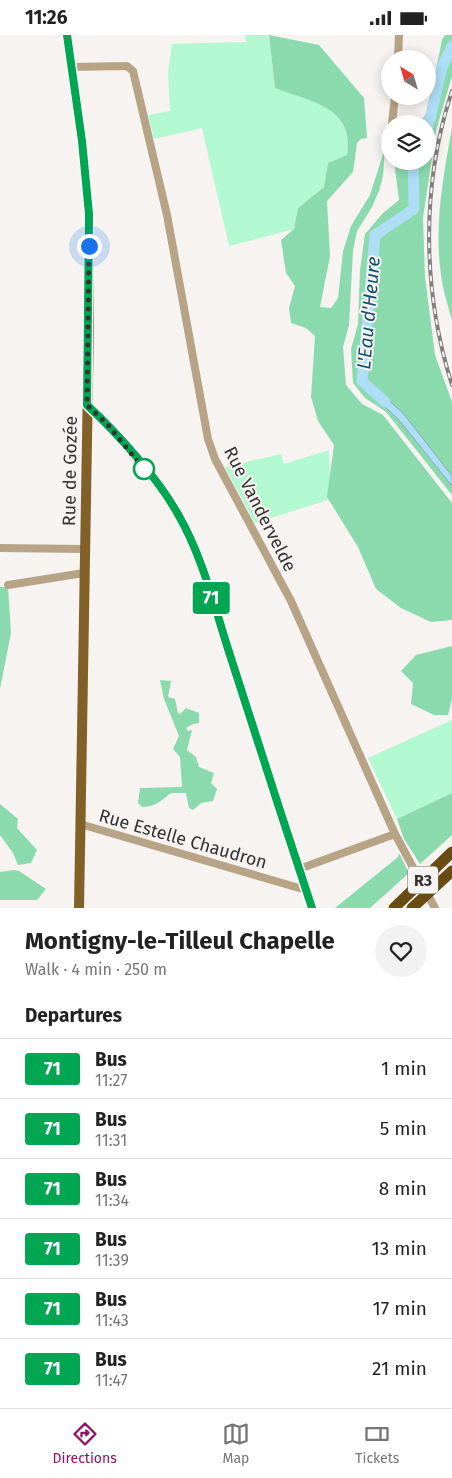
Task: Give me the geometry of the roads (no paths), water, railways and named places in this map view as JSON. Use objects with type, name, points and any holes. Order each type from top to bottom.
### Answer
[{"type":"highway","name":"R3","points":[[394,908],[452,852]]},
{"type":"highway","name":"R3","points":[[412,908],[452,871]]},
{"type":"main road","name":"Rue de Gozée","points":[[67,35],[82,141],[89,214],[79,908]]},
{"type":"street","points":[[398,50],[399,35]]},
{"type":"street","name":"Rue Vandervelde","points":[[71,67],[127,66],[133,71],[167,215],[215,459],[291,601],[395,834],[435,908]]},
{"type":"street","points":[[87,405],[108,425],[165,494],[186,528],[212,598],[312,908]]},
{"type":"street","points":[[0,548],[84,549]]},
{"type":"street","points":[[8,585],[84,573]]},
{"type":"street","name":"Rue Estelle Chaudron","points":[[80,824],[306,891]]},
{"type":"street","points":[[298,869],[395,834]]},
{"type":"water","points":[[376,389],[403,413],[452,476],[452,486],[399,420],[372,395]]},
{"type":"waterway","name":"L'Eau d'Heure","points":[[431,115],[442,67],[452,46]]},
{"type":"waterway","name":"L'Eau d'Heure","points":[[385,402],[362,381],[375,235],[414,209],[413,170]]},
{"type":"railway","points":[[452,91],[435,163],[430,200],[429,238],[435,312],[442,349],[452,385]]}]
